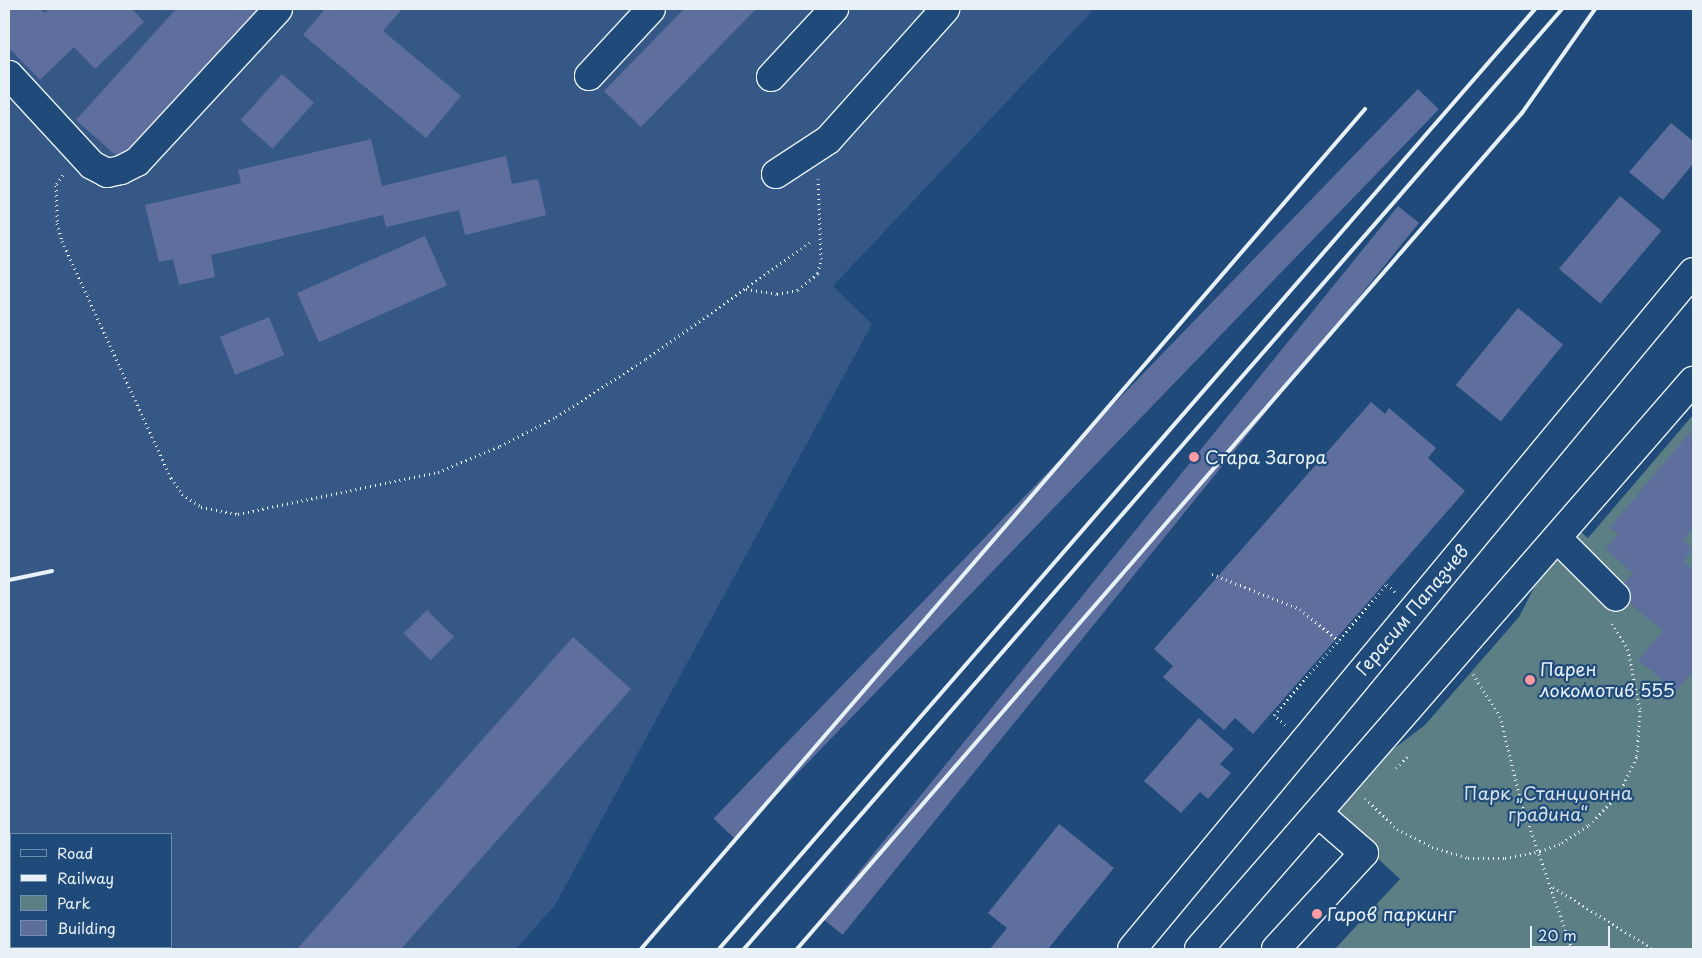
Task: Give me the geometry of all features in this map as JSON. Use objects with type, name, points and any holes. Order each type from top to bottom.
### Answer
[{"type":"street","points":[[9,75],[80,152],[106,173],[137,162],[278,9]]},
{"type":"street","points":[[589,76],[651,9]]},
{"type":"street","points":[[771,78],[834,9]]},
{"type":"street","points":[[776,174],[818,148],[852,116],[945,9]]},
{"type":"street","name":"Герасим Папазчев","points":[[1132,949],[1693,272]]},
{"type":"street","points":[[1199,949],[1693,381]]},
{"type":"street","points":[[1556,538],[1613,608]]},
{"type":"street","points":[[1276,949],[1364,854],[1318,813]]},
{"type":"path","points":[[746,289],[777,294],[798,290],[818,273],[821,259],[818,148]]},
{"type":"path","points":[[80,152],[56,185],[62,241],[171,478],[182,494],[201,507],[220,512],[238,514],[438,472],[500,446],[564,411],[746,289],[812,241]]},
{"type":"path","points":[[1212,574],[1300,608],[1339,640]]},
{"type":"path","points":[[1274,715],[1387,584],[1413,609]]},
{"type":"path","points":[[1365,798],[1397,829],[1432,847],[1468,858],[1505,858],[1540,851],[1562,843],[1589,825],[1619,794],[1637,756],[1640,710],[1628,650],[1613,608]]},
{"type":"path","points":[[1457,652],[1500,716],[1521,802],[1540,851],[1572,949]]},
{"type":"path","points":[[1552,887],[1654,949]]},
{"type":"shaded area","points":[[9,9],[1094,9],[833,286],[872,324],[555,905],[516,949],[9,949]]},
{"type":"green space","name":"Парк „Станционна градина“","points":[[1693,415],[1693,949],[1335,949],[1400,879],[1346,829],[1338,810],[1380,759],[1425,725],[1519,617],[1539,578],[1580,531],[1588,538]]},
{"type":"building","points":[[9,9],[40,9],[45,13],[49,9],[132,9],[144,22],[95,69],[74,47],[40,80],[9,48]]},
{"type":"building","points":[[176,9],[258,9],[121,160],[76,120]]},
{"type":"building","points":[[325,9],[402,9],[383,31],[461,96],[426,138],[303,35]]},
{"type":"building","points":[[684,9],[756,9],[641,127],[604,91]]},
{"type":"building","points":[[282,74],[314,103],[272,149],[241,120]]},
{"type":"building","points":[[1418,89],[1439,109],[734,839],[714,818]]},
{"type":"building","points":[[1671,123],[1693,141],[1693,164],[1663,200],[1629,172]]},
{"type":"building","points":[[371,139],[382,186],[506,156],[512,184],[538,179],[546,215],[465,235],[459,210],[386,227],[383,215],[211,255],[215,277],[179,285],[173,259],[159,262],[145,205],[241,183],[238,170]]},
{"type":"building","points":[[1620,196],[1661,231],[1600,303],[1559,269]]},
{"type":"building","points":[[1398,206],[1419,223],[843,935],[822,918]]},
{"type":"building","points":[[425,236],[447,285],[319,342],[297,293]]},
{"type":"building","points":[[1518,308],[1563,345],[1501,421],[1456,385]]},
{"type":"building","points":[[269,317],[284,355],[235,375],[220,337]]},
{"type":"building","points":[[1371,402],[1385,414],[1389,408],[1436,448],[1428,458],[1465,491],[1253,734],[1235,718],[1224,730],[1163,677],[1173,666],[1154,649]]},
{"type":"building","points":[[1693,429],[1693,528],[1683,541],[1693,549],[1684,561],[1693,569],[1693,671],[1673,695],[1660,685],[1664,681],[1638,660],[1663,631],[1617,593],[1633,573],[1605,549],[1618,534],[1610,527]]},
{"type":"building","points":[[427,610],[454,637],[431,660],[404,633]]},
{"type":"building","points":[[573,637],[631,689],[401,949],[297,949]]},
{"type":"building","points":[[1199,718],[1234,749],[1220,764],[1231,773],[1208,799],[1200,792],[1181,813],[1144,781]]},
{"type":"building","points":[[1059,824],[1114,868],[1048,949],[990,949],[1007,928],[988,913]]},
{"type":"building","points":[[102,948],[102,949],[75,949]]},
{"type":"railway","points":[[719,949],[1535,9]]},
{"type":"railway","points":[[744,949],[1562,9]]},
{"type":"railway","points":[[797,949],[1522,113],[1595,9]]},
{"type":"railway","points":[[641,949],[1365,109]]},
{"type":"railway","points":[[9,580],[52,571]]},
{"type":"place","name":"Стара Загора","points":[[1194,457]]},
{"type":"place","name":"Парен локомотив 555","points":[[1530,680]]},
{"type":"place","name":"Гаров паркинг","points":[[1317,914]]}]
